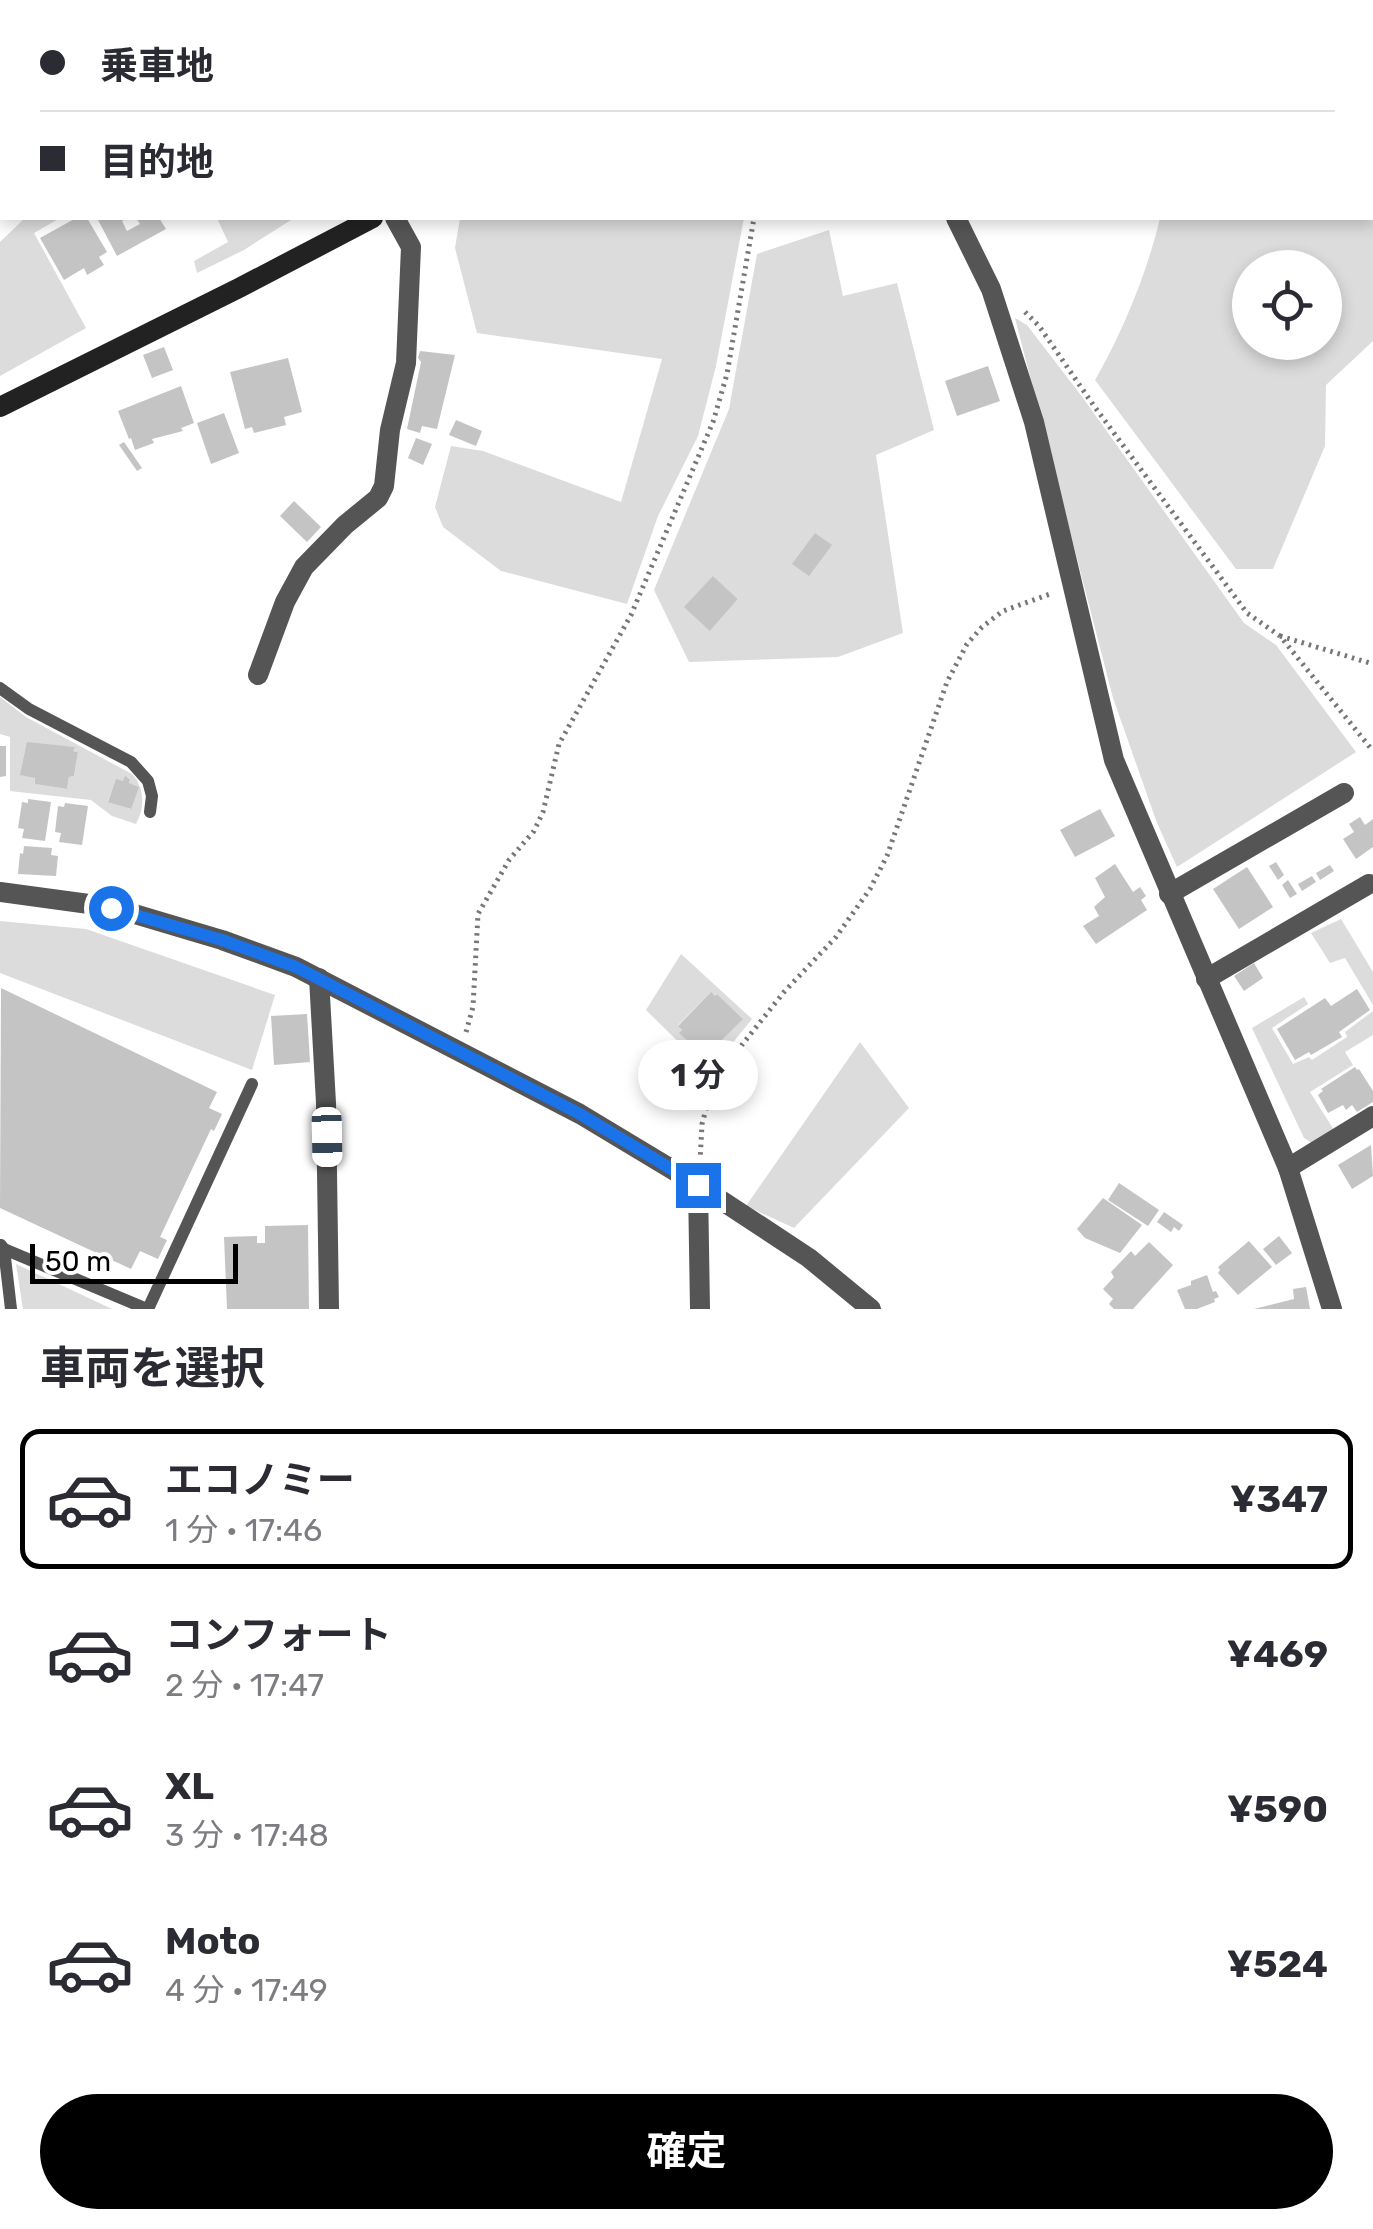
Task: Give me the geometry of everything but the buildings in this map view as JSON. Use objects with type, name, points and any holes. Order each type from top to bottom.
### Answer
[{"type":"street","points":[[0,407],[369,220]]},
{"type":"street","points":[[258,675],[285,602],[304,566],[378,498],[384,486],[390,430],[406,363],[408,323],[411,247],[396,220]]},
{"type":"street","points":[[957,220],[991,289],[1034,422],[1114,760],[1288,1168],[1334,1309]]},
{"type":"street","points":[[1170,894],[1344,794]]},
{"type":"street","points":[[1206,979],[1369,884]]},
{"type":"street","points":[[0,892],[111,908],[222,940],[319,978],[580,1114],[809,1258],[870,1309]]},
{"type":"street","points":[[319,978],[326,1103],[329,1309]]},
{"type":"street","points":[[1288,1168],[1373,1116]]},
{"type":"street","points":[[698,1185],[700,1309]]},
{"type":"lane","points":[[0,688],[29,709],[131,762],[148,781],[152,796],[150,812]]},
{"type":"lane","points":[[2,1246],[147,1309],[252,1084]]},
{"type":"lane","points":[[2,1246],[11,1309]]},
{"type":"path","points":[[460,1051],[473,1006],[478,914],[509,860],[534,831],[543,812],[559,744],[632,615],[713,422],[727,374],[754,220]]},
{"type":"path","points":[[1026,312],[1247,613],[1280,636],[1373,751]]},
{"type":"path","points":[[698,1185],[702,1124],[714,1080],[784,992],[836,937],[870,889],[887,856],[947,682],[967,644],[1003,610],[1071,586]]},
{"type":"path","points":[[1280,636],[1373,664]]},
{"type":"shaded area","points":[[23,220],[57,220],[34,233],[86,328],[0,376],[0,242]]},
{"type":"shaded area","points":[[218,220],[291,220],[244,250],[197,273],[194,261],[228,242]]},
{"type":"shaded area","points":[[460,220],[744,220],[716,366],[698,436],[658,516],[627,604],[501,571],[443,527],[435,507],[451,446],[483,451],[621,502],[662,359],[477,333],[455,248]]},
{"type":"shaded area","points":[[1159,220],[1373,220],[1373,341],[1326,385],[1325,446],[1273,569],[1236,569],[1095,380],[1133,301]]},
{"type":"shaded area","points":[[829,230],[843,296],[897,283],[934,430],[876,455],[903,633],[838,657],[689,662],[654,590],[729,409],[757,254]],"holes":[[[713,576],[738,599],[711,630]]]},
{"type":"shaded area","points":[[1015,318],[1027,325],[1083,398],[1244,623],[1276,645],[1356,752],[1177,867],[1157,823],[1113,698]]},
{"type":"shaded area","points":[[0,697],[26,717],[132,774],[139,785],[142,798],[136,824],[112,816],[91,800],[10,791],[10,737],[0,734]],"holes":[[[27,743],[74,747],[73,751],[78,752],[74,776],[69,777],[67,789],[36,784]],[[125,777],[138,787],[130,809],[108,801],[116,780],[123,781]]]},
{"type":"shaded area","points":[[1341,919],[1373,972],[1373,1005],[1345,958],[1330,963],[1311,933]]},
{"type":"shaded area","points":[[0,921],[86,929],[275,995],[252,1070],[0,973]]},
{"type":"shaded area","points":[[681,954],[752,1019],[709,1072],[646,1010]],"holes":[[[710,993],[742,1018],[718,1044],[708,1065],[680,1033],[678,1025]]]},
{"type":"shaded area","points":[[1304,997],[1308,1004],[1272,1028],[1293,1064],[1309,1057],[1312,1060],[1347,1037],[1345,1032],[1373,1011],[1373,1035],[1345,1052],[1353,1065],[1310,1092],[1334,1130],[1312,1143],[1304,1138],[1252,1028]]},
{"type":"shaded area","points":[[860,1042],[909,1108],[794,1228],[746,1206]]},
{"type":"shaded area","points":[[16,1264],[112,1309],[23,1309]]},
{"type":"route","points":[[111,908],[222,940],[296,967],[580,1114],[698,1185]]}]
